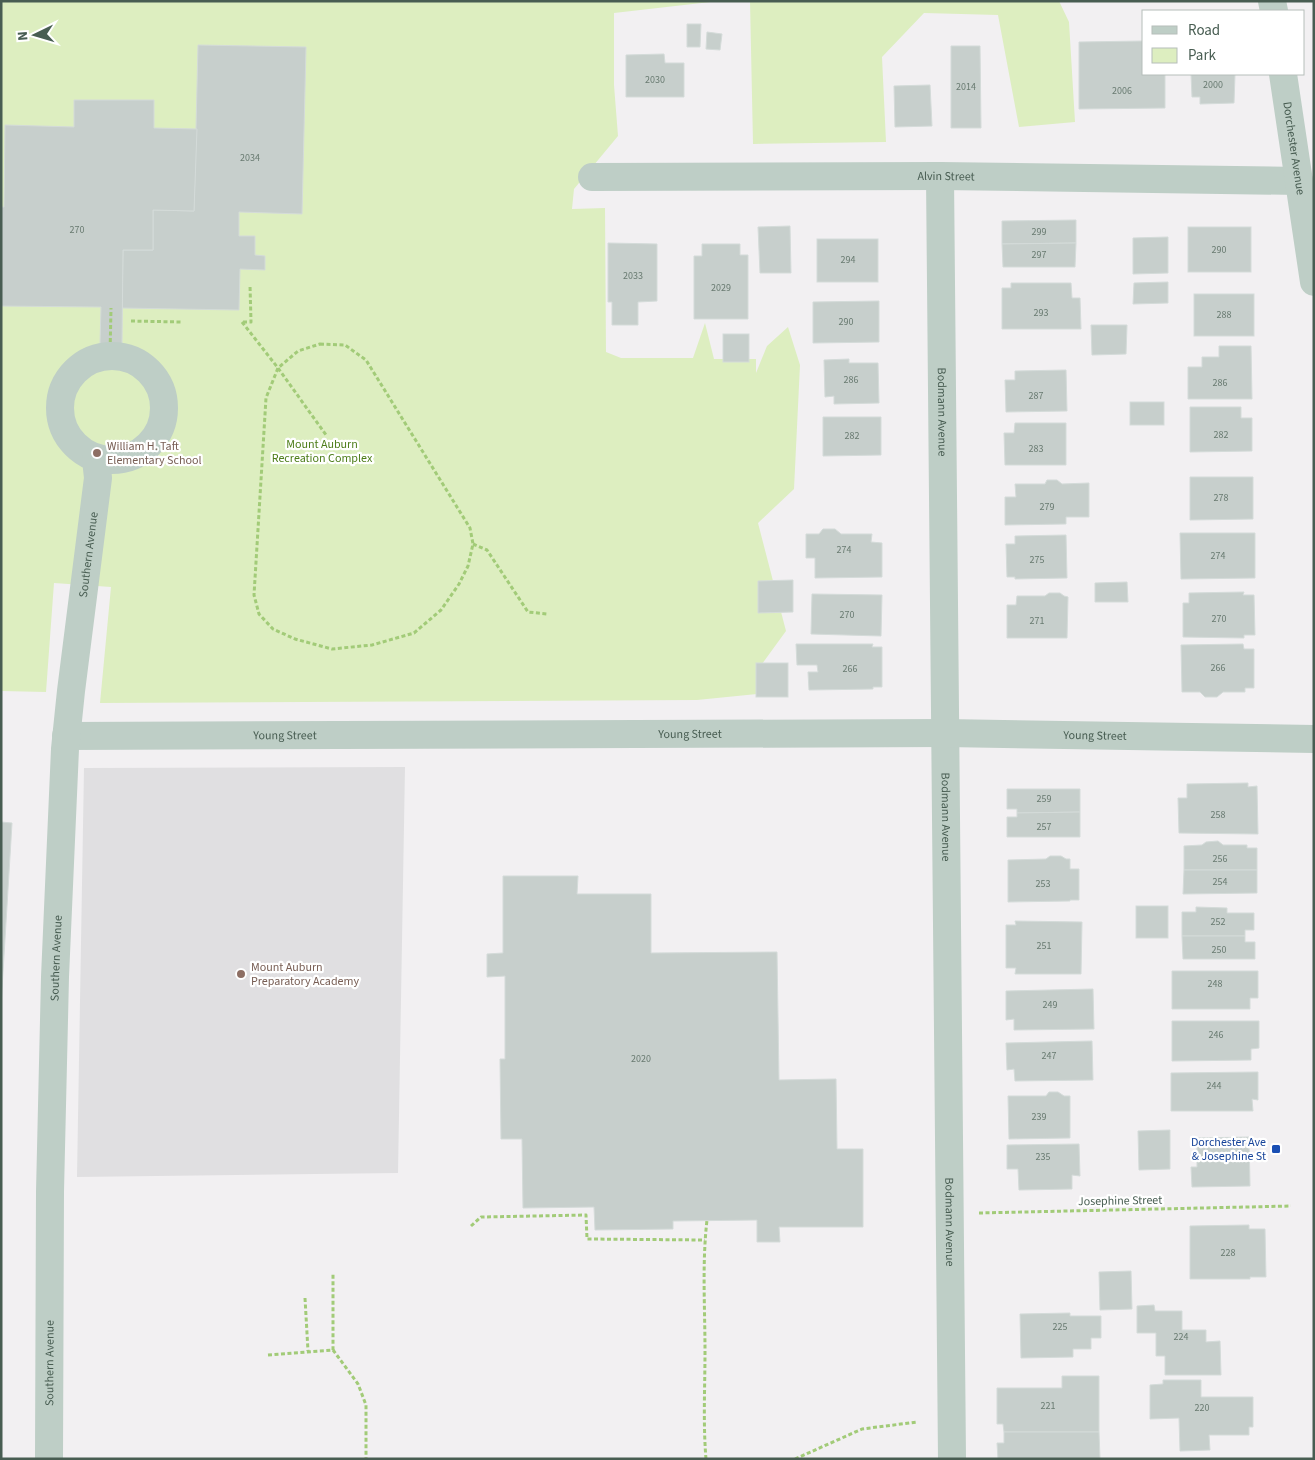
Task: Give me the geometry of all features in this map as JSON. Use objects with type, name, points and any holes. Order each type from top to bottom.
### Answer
[{"type":"street","name":"Dorchester Avenue","points":[[1283,75],[1314,282]]},
{"type":"street","name":"Alvin Street","points":[[592,177],[940,176],[1299,181]]},
{"type":"street","name":"Bodmann Avenue","points":[[940,176],[952,1459]]},
{"type":"street","points":[[110,354],[124,356],[133,359],[148,370],[159,383],[165,405],[159,431],[145,449],[125,460],[96,459],[75,446],[61,423],[59,414],[60,396],[72,373],[92,359],[110,354]]},
{"type":"street","name":"Southern Avenue","points":[[49,1459],[50,1192],[55,977],[66,736],[98,478],[96,459]]},
{"type":"street","name":"Young Street","points":[[66,736],[946,733],[1314,739]]},
{"type":"path","points":[[250,285],[251,322],[242,322],[326,435]]},
{"type":"path","points":[[110,354],[111,308]]},
{"type":"path","points":[[130,321],[181,322]]},
{"type":"path","points":[[320,344],[345,345],[366,360],[470,528],[473,544],[468,566],[460,584],[441,610],[414,633],[372,645],[332,648],[295,639],[273,629],[259,614],[254,595],[266,398],[278,368],[298,351],[320,344]]},
{"type":"path","points":[[473,544],[487,550],[528,612],[547,614]]},
{"type":"path","name":"Josephine Street","points":[[949,1214],[1291,1206]]},
{"type":"path","points":[[471,1226],[482,1217],[586,1215],[587,1239],[705,1240]]},
{"type":"path","points":[[706,1459],[704,1440],[706,1394],[705,1240],[707,1220]]},
{"type":"path","points":[[333,1274],[334,1350],[358,1384],[366,1405],[366,1459]]},
{"type":"path","points":[[305,1298],[308,1351]]},
{"type":"path","points":[[268,1355],[334,1350]]},
{"type":"path","points":[[795,1459],[862,1429],[917,1422]]},
{"type":"shaded area","name":"Mount Auburn Preparatory Academy","points":[[405,767],[398,1173],[77,1177],[84,768]]},
{"type":"green space","name":"Mount Auburn Recreation Complex","points":[[1,1],[719,1],[614,13],[614,85],[618,136],[574,189],[572,209],[605,208],[606,352],[621,358],[693,358],[705,323],[714,359],[756,359],[756,373],[767,346],[788,327],[800,365],[794,489],[758,523],[786,631],[757,671],[757,694],[697,700],[100,703],[111,587],[54,583],[46,692],[1,691]]},
{"type":"green space","points":[[750,1],[1059,1],[1069,22],[1075,122],[1019,127],[998,15],[924,13],[882,57],[886,142],[753,144]]},
{"type":"building","points":[[687,24],[701,24],[700,47],[687,47]]},
{"type":"building","points":[[707,32],[722,34],[720,50],[706,49]]},
{"type":"building","points":[[1142,41],[1142,75],[1165,75],[1165,108],[1079,109],[1079,42]]},
{"type":"building","points":[[198,45],[306,47],[302,214],[239,212],[239,236],[255,236],[255,255],[265,256],[265,270],[240,269],[239,310],[122,308],[123,250],[153,250],[153,210],[194,211]]},
{"type":"building","points":[[951,46],[980,46],[981,128],[951,128]]},
{"type":"building","points":[[664,54],[665,63],[684,63],[684,97],[626,97],[626,55]]},
{"type":"building","points":[[1191,75],[1235,75],[1234,103],[1200,104],[1200,97],[1192,97]]},
{"type":"building","points":[[930,85],[932,126],[895,127],[894,86]]},
{"type":"building","points":[[74,100],[154,100],[154,128],[197,129],[194,211],[153,210],[153,250],[123,250],[122,344],[100,344],[101,307],[1,306],[1,207],[4,207],[5,125],[74,127]]},
{"type":"building","points":[[1076,220],[1076,243],[1002,244],[1002,221]]},
{"type":"building","points":[[790,226],[791,273],[760,273],[758,227]]},
{"type":"building","points":[[1188,227],[1251,227],[1251,272],[1188,272]]},
{"type":"building","points":[[1168,237],[1168,273],[1133,274],[1133,238]]},
{"type":"building","points":[[817,239],[878,239],[878,282],[817,282]]},
{"type":"building","points":[[608,243],[657,244],[657,301],[638,302],[638,325],[612,325],[612,302],[608,302]]},
{"type":"building","points":[[1076,243],[1075,267],[1003,267],[1002,244]]},
{"type":"building","points":[[702,244],[740,244],[740,255],[748,255],[748,319],[694,319],[694,256],[702,256]]},
{"type":"building","points":[[1168,282],[1168,303],[1133,304],[1134,283]]},
{"type":"building","points":[[1011,283],[1071,283],[1072,298],[1080,298],[1081,329],[1002,329],[1002,288],[1011,288]]},
{"type":"building","points":[[1194,294],[1254,294],[1254,336],[1194,336]]},
{"type":"building","points":[[879,301],[879,342],[813,343],[813,302]]},
{"type":"building","points":[[1091,325],[1127,325],[1126,354],[1092,355]]},
{"type":"building","points":[[723,334],[749,334],[749,362],[723,362]]},
{"type":"building","points":[[1219,346],[1251,346],[1252,399],[1188,399],[1188,367],[1202,367],[1202,357],[1219,357]]},
{"type":"building","points":[[849,359],[849,363],[878,363],[879,403],[834,404],[834,396],[825,397],[824,360]]},
{"type":"building","points":[[1066,370],[1067,411],[1006,412],[1005,380],[1015,380],[1015,371]]},
{"type":"building","points":[[1130,402],[1164,402],[1164,425],[1130,425]]},
{"type":"building","points":[[1190,407],[1241,407],[1241,418],[1252,418],[1252,451],[1190,452]]},
{"type":"building","points":[[823,417],[881,417],[881,455],[823,456]]},
{"type":"building","points":[[1015,423],[1066,423],[1066,465],[1005,465],[1004,433],[1014,433]]},
{"type":"building","points":[[1190,477],[1253,477],[1253,519],[1190,520]]},
{"type":"building","points":[[1047,480],[1057,480],[1062,484],[1089,483],[1089,517],[1066,517],[1066,524],[1005,525],[1005,497],[1016,497],[1015,484],[1045,484]]},
{"type":"building","points":[[823,529],[835,529],[841,534],[872,534],[871,542],[882,543],[882,577],[815,578],[815,558],[806,558],[806,534],[819,534]]},
{"type":"building","points":[[1180,533],[1255,533],[1255,578],[1181,579]]},
{"type":"building","points":[[1066,535],[1067,578],[1015,579],[1015,577],[1007,577],[1006,544],[1015,544],[1015,536]]},
{"type":"building","points":[[793,580],[793,612],[758,613],[758,581]]},
{"type":"building","points":[[1127,582],[1128,602],[1095,602],[1095,583]]},
{"type":"building","points":[[1244,592],[1243,595],[1254,595],[1255,635],[1244,635],[1244,638],[1183,637],[1183,603],[1189,603],[1189,593]]},
{"type":"building","points":[[1049,593],[1060,593],[1068,597],[1067,638],[1007,638],[1007,605],[1016,605],[1017,596],[1045,596]]},
{"type":"building","points":[[812,594],[882,595],[881,636],[811,634]]},
{"type":"building","points":[[796,644],[873,644],[872,647],[882,647],[882,687],[873,687],[873,689],[809,690],[808,672],[818,672],[817,665],[797,665]]},
{"type":"building","points":[[1243,644],[1244,649],[1254,649],[1254,688],[1245,688],[1245,692],[1223,692],[1217,697],[1205,697],[1200,692],[1182,692],[1181,645]]},
{"type":"building","points":[[756,663],[788,663],[788,697],[756,697]]},
{"type":"building","points":[[1248,783],[1248,787],[1257,786],[1258,834],[1179,833],[1178,798],[1187,798],[1187,784]]},
{"type":"building","points":[[1007,789],[1080,789],[1080,812],[1017,813],[1017,809],[1007,809]]},
{"type":"building","points":[[1080,812],[1080,837],[1007,837],[1007,817],[1017,817],[1017,813]]},
{"type":"building","points":[[1,822],[12,823],[1,1005]]},
{"type":"building","points":[[1218,841],[1223,845],[1247,845],[1247,848],[1257,848],[1257,870],[1184,870],[1184,846],[1202,845],[1206,842]]},
{"type":"building","points":[[1050,856],[1061,856],[1070,859],[1070,869],[1079,869],[1079,900],[1008,902],[1008,860],[1046,859]]},
{"type":"building","points":[[1184,870],[1257,870],[1257,893],[1183,894]]},
{"type":"building","points":[[503,876],[578,876],[577,894],[651,894],[651,953],[777,952],[779,1080],[836,1079],[837,1149],[863,1149],[863,1227],[779,1227],[780,1242],[757,1242],[757,1220],[673,1221],[673,1229],[595,1230],[594,1207],[523,1208],[522,1139],[501,1139],[500,1059],[505,1059],[505,976],[487,977],[487,954],[503,953]]},
{"type":"building","points":[[1136,906],[1168,906],[1168,938],[1136,938]]},
{"type":"building","points":[[1196,907],[1227,908],[1227,913],[1254,913],[1254,930],[1245,930],[1245,936],[1182,936],[1182,912],[1196,912]]},
{"type":"building","points":[[1015,921],[1082,922],[1081,974],[1015,974],[1016,968],[1006,968],[1006,925],[1016,925]]},
{"type":"building","points":[[1182,936],[1245,936],[1245,942],[1255,942],[1255,959],[1183,959]]},
{"type":"building","points":[[1172,971],[1258,971],[1258,998],[1250,998],[1250,1009],[1172,1009]]},
{"type":"building","points":[[1093,989],[1094,1029],[1014,1030],[1014,1019],[1006,1020],[1006,991]]},
{"type":"building","points":[[1172,1021],[1259,1021],[1259,1048],[1251,1049],[1251,1060],[1172,1061]]},
{"type":"building","points":[[1092,1041],[1093,1080],[1015,1081],[1014,1069],[1007,1070],[1006,1043]]},
{"type":"building","points":[[1258,1072],[1258,1100],[1252,1099],[1253,1111],[1171,1111],[1171,1073]]},
{"type":"building","points":[[1049,1092],[1058,1092],[1064,1096],[1070,1096],[1070,1138],[1009,1139],[1008,1096],[1046,1096]]},
{"type":"building","points":[[1170,1130],[1170,1169],[1139,1170],[1138,1131]]},
{"type":"building","points":[[1249,1137],[1250,1186],[1192,1187],[1191,1167],[1197,1167],[1197,1138]]},
{"type":"building","points":[[1079,1144],[1080,1176],[1072,1175],[1072,1189],[1019,1190],[1018,1169],[1007,1169],[1007,1145]]},
{"type":"building","points":[[1249,1225],[1249,1229],[1265,1229],[1266,1277],[1250,1277],[1250,1279],[1190,1279],[1190,1226]]},
{"type":"building","points":[[1131,1271],[1132,1309],[1100,1310],[1099,1272]]},
{"type":"building","points":[[1154,1305],[1155,1311],[1182,1311],[1182,1330],[1206,1330],[1206,1342],[1220,1341],[1221,1375],[1165,1375],[1165,1356],[1156,1356],[1156,1333],[1137,1333],[1137,1306]]},
{"type":"building","points":[[1070,1313],[1070,1316],[1101,1316],[1101,1338],[1091,1338],[1091,1349],[1073,1349],[1073,1357],[1021,1358],[1020,1314]]},
{"type":"building","points":[[1062,1376],[1099,1376],[1099,1432],[1004,1432],[1003,1424],[997,1424],[997,1388],[1062,1388]]},
{"type":"building","points":[[1163,1380],[1201,1380],[1201,1397],[1253,1397],[1253,1427],[1249,1427],[1249,1435],[1209,1435],[1210,1450],[1180,1451],[1179,1418],[1150,1419],[1150,1385],[1163,1384]]},
{"type":"building","points":[[1004,1432],[1099,1432],[1100,1459],[998,1459],[997,1443],[1004,1443]]},
{"type":"place","name":"William H. Taft Elementary School","points":[[97,453]]},
{"type":"place","name":"Mount Auburn Preparatory Academy","points":[[241,974]]},
{"type":"place","name":"Dorchester Ave & Josephine St","points":[[1276,1149]]}]
